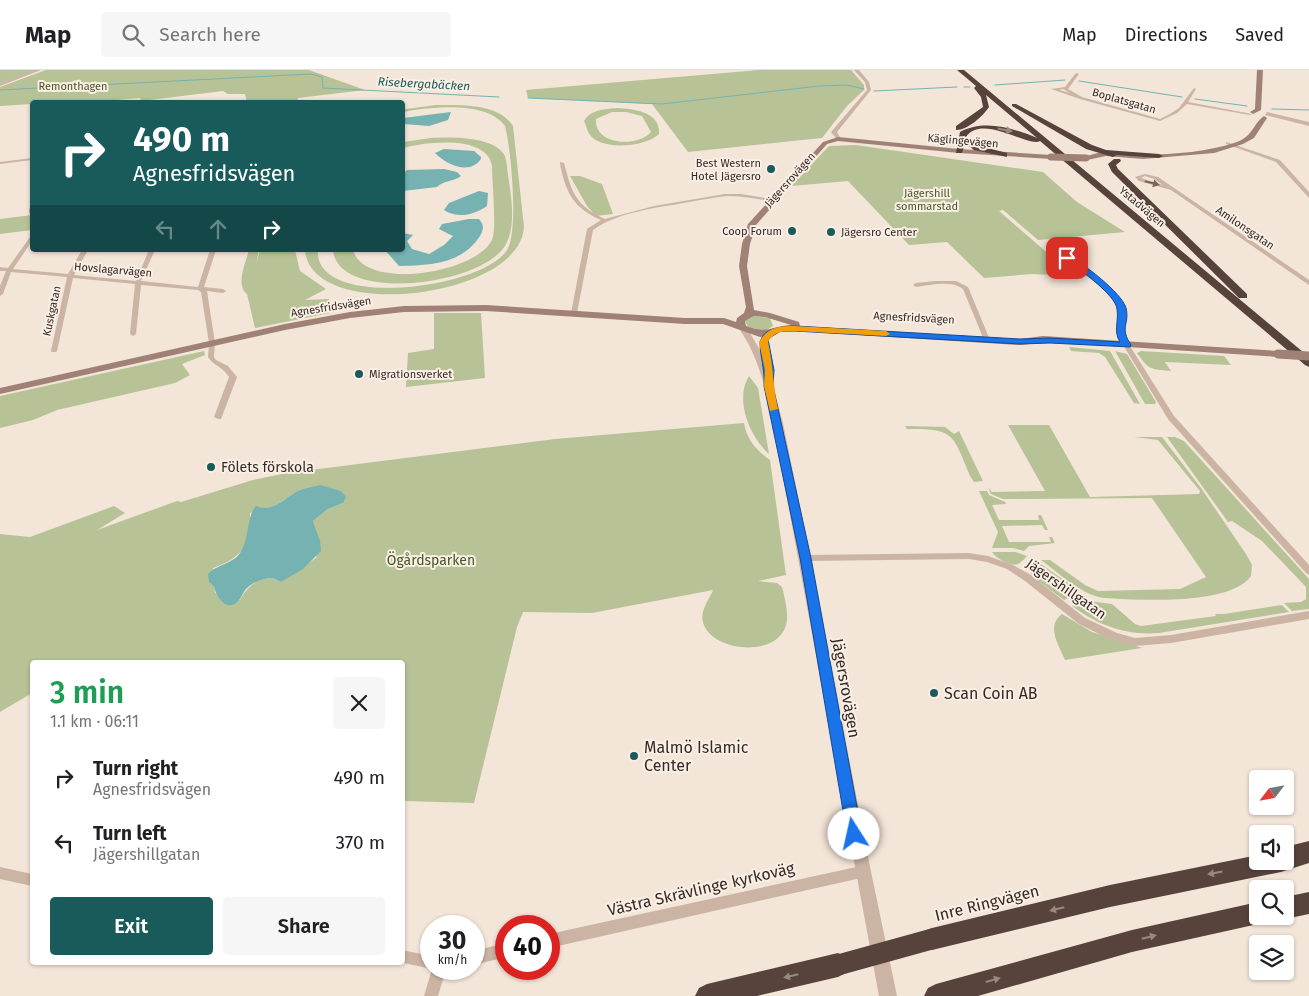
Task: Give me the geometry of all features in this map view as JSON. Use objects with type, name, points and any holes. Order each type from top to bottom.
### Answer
[{"type":"highway","points":[[950,150],[952,139],[958,129],[980,114],[987,104],[981,92],[959,70]]},
{"type":"highway","name":"Ystadvägen","points":[[959,70],[1309,362]]},
{"type":"highway","name":"Ystadvägen","points":[[969,70],[1309,352]]},
{"type":"highway","points":[[991,88],[1024,112],[1092,149],[1116,158],[1112,166],[1119,175],[1255,308]]},
{"type":"highway","points":[[959,151],[964,132],[974,129],[994,128],[1016,132],[1038,142],[1081,172]]},
{"type":"highway","points":[[962,138],[977,148],[1004,155]]},
{"type":"highway","points":[[1077,141],[1108,152],[1159,156]]},
{"type":"highway","points":[[1119,175],[1119,168],[1125,162],[1159,156]]},
{"type":"highway","points":[[1294,856],[1309,852]]},
{"type":"highway","points":[[1294,858],[1309,857]]},
{"type":"highway","name":"Inre Ringvägen","points":[[707,996],[1110,896],[1249,866]]},
{"type":"highway","points":[[1294,906],[1309,903]]},
{"type":"highway","points":[[941,995],[1132,941],[1249,915]]},
{"type":"main road","name":"Käglingevägen","points":[[1182,154],[1230,144],[1250,129],[1254,120],[1252,113],[1258,110],[1260,70]]},
{"type":"main road","name":"Käglingevägen","points":[[838,139],[1004,155],[1051,157],[1116,158],[1214,151],[1255,134],[1266,116],[1260,97]]},
{"type":"main road","points":[[1252,113],[1266,116]]},
{"type":"main road","name":"Jägersrovägen","points":[[743,329],[740,320],[747,315],[751,308],[744,279],[744,258],[752,224],[823,144],[838,139]]},
{"type":"main road","points":[[744,258],[749,267],[758,301],[775,321],[768,334]]},
{"type":"main road","name":"Agnesfridsvägen","points":[[0,391],[312,321],[404,309],[464,307],[724,321],[756,334],[768,334]]},
{"type":"main road","name":"Agnesfridsvägen","points":[[672,319],[747,315],[775,321],[987,338],[1050,340],[1309,356]]},
{"type":"street","points":[[0,85],[39,70]]},
{"type":"street","points":[[838,139],[834,132],[869,90],[867,82],[856,70]]},
{"type":"street","points":[[1066,89],[1077,74]]},
{"type":"street","name":"Boplatsgatan","points":[[1081,98],[1066,89],[1053,89],[1081,98],[1160,120],[1173,115],[1186,103],[1194,89]]},
{"type":"street","points":[[1186,103],[1252,113]]},
{"type":"street","points":[[1266,116],[1309,124]]},
{"type":"street","points":[[1230,144],[1250,152]]},
{"type":"street","points":[[1230,144],[1270,157],[1285,166],[1309,196]]},
{"type":"street","points":[[1214,151],[1238,150],[1270,157]]},
{"type":"street","points":[[0,163],[30,159]]},
{"type":"street","points":[[562,163],[574,202],[588,213],[604,220]]},
{"type":"street","name":"Amilonsgatan","points":[[1171,190],[1137,177],[1145,175],[1154,177],[1309,283]]},
{"type":"street","points":[[574,313],[590,229],[604,220],[725,195],[741,195],[774,200]]},
{"type":"street","points":[[0,294],[9,270],[30,241]]},
{"type":"street","name":"Kuskgatan","points":[[54,351],[70,276],[84,252]]},
{"type":"street","points":[[133,334],[138,282],[151,252]]},
{"type":"street","points":[[212,252],[200,289],[204,291],[212,343],[211,357],[214,361],[226,366],[233,377],[218,417]]},
{"type":"street","points":[[1065,253],[1067,258],[1078,264],[1116,298],[1122,308],[1120,335],[1171,417],[1309,571]]},
{"type":"street","name":"Hovslagarvägen","points":[[0,269],[223,291]]},
{"type":"street","points":[[916,285],[962,284],[966,288],[987,338]]},
{"type":"street","name":"Jägersrovägen","points":[[743,329],[755,344],[769,386],[805,558],[861,872],[888,996]]},
{"type":"street","name":"Jägersrovägen","points":[[768,334],[763,342],[770,370],[769,386]]},
{"type":"street","name":"Jägershillgatan","points":[[805,558],[968,556],[988,559],[1019,572],[1095,629],[1135,642],[1170,640],[1309,615]]},
{"type":"street","name":"Västra Skrävlinge kyrkoväg","points":[[560,939],[861,872]]},
{"type":"street","points":[[0,873],[30,880]]},
{"type":"street","points":[[405,958],[420,961]]},
{"type":"street","points":[[431,996],[436,980]]},
{"type":"green space","points":[[0,70],[37,70],[0,83]]},
{"type":"green space","name":"Remonthagen","points":[[46,70],[309,70],[365,90],[298,98],[298,100],[246,100],[245,94],[228,94],[223,91],[149,100],[141,100],[140,98],[117,100],[30,100],[30,104],[0,106],[0,87]]},
{"type":"green space","points":[[759,70],[851,70],[864,85],[864,90],[847,106],[822,138],[688,152],[652,104],[528,98],[526,90]]},
{"type":"green space","points":[[436,105],[467,106],[489,109],[507,118],[513,126],[524,227],[514,252],[489,271],[454,285],[415,293],[375,294],[341,287],[316,273],[306,252],[319,252],[324,269],[342,281],[369,287],[401,288],[434,283],[466,275],[491,264],[507,250],[511,240],[513,190],[510,152],[505,126],[497,118],[485,112],[472,109],[442,107],[405,112],[405,109]]},
{"type":"green space","points":[[618,108],[639,111],[651,116],[656,121],[659,134],[644,142],[624,145],[604,143],[590,135],[584,121],[587,117],[604,109]],"holes":[[[612,112],[626,112],[642,116],[651,132],[645,137],[627,142],[609,139],[597,128],[596,119]]]},
{"type":"green space","points":[[431,138],[460,138],[482,141],[500,149],[507,163],[512,218],[507,242],[495,257],[473,269],[445,278],[415,283],[386,283],[360,278],[341,267],[334,252],[354,252],[361,263],[377,271],[397,274],[443,269],[465,262],[482,252],[492,240],[494,216],[492,166],[488,156],[479,149],[467,145],[440,143],[405,148],[405,142]]},
{"type":"green space","name":"Jägershill sommarstad","points":[[856,145],[1043,172],[1077,202],[1125,232],[1038,240],[1003,210],[999,211],[1074,276],[1032,274],[984,278],[947,242],[909,245],[848,181],[791,186],[829,146]]},
{"type":"green space","points":[[570,176],[580,176],[602,184],[613,214],[596,216],[587,206]]},
{"type":"green space","points":[[30,215],[30,230],[0,234],[0,219]]},
{"type":"green space","points":[[248,252],[259,252],[256,264],[259,252],[295,252],[300,271],[326,289],[305,300],[329,299],[330,313],[255,328],[247,294],[242,285],[242,273]]},
{"type":"green space","points":[[434,313],[481,313],[485,378],[406,387],[408,353],[434,349]]},
{"type":"green space","points":[[754,316],[770,318],[773,326],[765,331],[748,327],[745,321]]},
{"type":"green space","points":[[1069,347],[1110,351],[1140,404],[1134,403],[1105,357],[1099,353],[1071,351]]},
{"type":"green space","points":[[204,351],[205,355],[182,364],[190,375],[175,383],[57,410],[33,420],[0,428],[0,396]]},
{"type":"green space","points":[[1115,351],[1127,354],[1156,402],[1155,404],[1145,404]]},
{"type":"green space","points":[[1141,351],[1224,356],[1231,365],[1165,362],[1171,371],[1159,370],[1151,368],[1144,363],[1137,353]]},
{"type":"green space","points":[[749,376],[758,388],[769,454],[756,438],[746,418],[743,396]]},
{"type":"green space","name":"Ögårdsparken","points":[[744,423],[747,435],[753,444],[770,460],[786,575],[758,581],[777,583],[782,587],[787,619],[785,628],[778,638],[768,644],[756,647],[729,645],[717,639],[708,632],[702,618],[713,590],[592,613],[523,612],[517,627],[474,803],[405,801],[405,660],[30,660],[30,694],[0,712],[0,534],[30,537],[114,506],[125,513],[97,530],[177,501],[181,502],[253,480],[287,473],[555,439]],"holes":[[[331,489],[341,491],[343,503],[328,509],[313,521],[320,540],[316,558],[281,582],[273,578],[257,582],[249,587],[240,600],[215,593],[213,568],[231,559],[243,549],[250,524],[250,513],[273,507],[294,493]]]},
{"type":"green space","points":[[1008,425],[1049,425],[1090,497],[1199,494],[1200,491],[1158,440],[1134,437],[1162,437],[1201,488],[1246,554],[1252,565],[1251,576],[1240,586],[1204,597],[1138,600],[1104,598],[1087,593],[1041,560],[1050,560],[1085,585],[1098,591],[1180,589],[1206,577],[1152,498],[1003,499],[991,494],[988,487],[992,492],[1045,491]]},
{"type":"green space","points":[[905,426],[945,427],[954,434],[959,431],[983,481],[974,482],[960,451],[950,436],[934,430],[907,429]]},
{"type":"green space","points":[[1167,437],[1175,437],[1184,441],[1309,579],[1309,609],[1292,611],[1284,603],[1301,602],[1306,599],[1306,587],[1262,541],[1232,521],[1228,522]]},
{"type":"green space","points":[[979,491],[987,491],[989,495],[1005,502],[1006,504],[992,505],[999,520],[1039,520],[1038,515],[1041,515],[1048,530],[1045,530],[1042,525],[1002,526],[1009,542],[1051,542],[1049,537],[1052,537],[1055,543],[1029,546],[1024,551],[1013,548],[992,548],[998,532]]},
{"type":"green space","points":[[992,552],[1015,552],[1027,556],[1015,565],[1007,563]]},
{"type":"green space","points":[[1038,562],[1078,590],[1078,594],[1064,600],[1033,577],[1030,570]]},
{"type":"green space","points":[[1080,600],[1112,604],[1135,624],[1141,626],[1282,605],[1289,612],[1159,633],[1135,633],[1102,624],[1082,613],[1072,606]]},
{"type":"green space","points":[[1062,614],[1092,632],[1142,648],[1065,660],[1054,630],[1057,619]]},
{"type":"water","points":[[451,112],[448,120],[429,126],[405,124],[405,118]]},
{"type":"water","points":[[444,149],[474,151],[481,159],[470,167],[458,166],[445,161],[435,153]]},
{"type":"water","points":[[444,169],[457,172],[461,176],[437,187],[405,191],[405,172],[407,170]]},
{"type":"water","points":[[479,191],[488,193],[487,206],[482,209],[466,215],[449,213],[444,210],[449,203]]},
{"type":"water","points":[[479,219],[483,227],[480,236],[472,246],[464,253],[444,262],[399,266],[387,252],[405,252],[405,233],[413,235],[407,241],[412,249],[429,254],[444,245],[453,236],[439,229],[442,224]]},
{"type":"water","points":[[320,485],[341,491],[346,497],[343,503],[328,509],[313,521],[320,540],[321,551],[303,569],[281,582],[273,578],[259,581],[247,588],[234,604],[230,605],[223,602],[217,595],[214,586],[209,582],[208,574],[234,559],[240,553],[251,516],[256,506],[268,508],[299,491]]},
{"type":"waterway","name":"Risebergabäcken","points":[[0,90],[311,74],[322,77],[323,88],[499,97]]},
{"type":"waterway","name":"Risebergabäcken","points":[[995,85],[1065,80]]},
{"type":"waterway","name":"Risebergabäcken","points":[[1079,81],[1182,97]]},
{"type":"waterway","name":"Risebergabäcken","points":[[528,98],[662,104],[819,86],[847,85],[864,89]]},
{"type":"waterway","name":"Risebergabäcken","points":[[874,91],[957,87]]},
{"type":"waterway","name":"Risebergabäcken","points":[[964,87],[970,87]]},
{"type":"waterway","name":"Risebergabäcken","points":[[1195,99],[1247,106]]},
{"type":"waterway","name":"Risebergabäcken","points":[[1272,109],[1309,110]]},
{"type":"slow traffic","points":[[773,409],[769,386],[770,370],[763,342],[768,334],[778,329],[795,328],[886,334]]},
{"type":"place","name":"Best Western Hotel Jägersro","points":[[771,169]]},
{"type":"place","name":"Coop Forum","points":[[792,231]]},
{"type":"place","name":"Jägersro Center","points":[[831,232]]},
{"type":"place","name":"Migrationsverket","points":[[359,374]]},
{"type":"place","name":"Fölets förskola","points":[[211,467]]},
{"type":"place","name":"Scan Coin AB","points":[[934,693]]},
{"type":"place","name":"Malmö Islamic Center","points":[[634,756]]},
{"type":"route","points":[[854,834],[805,558],[769,386],[770,370],[763,342],[764,338],[778,329],[795,328],[1020,342],[1050,340],[1127,345],[1120,335],[1119,326],[1122,308],[1116,298],[1078,264],[1067,258]]}]
